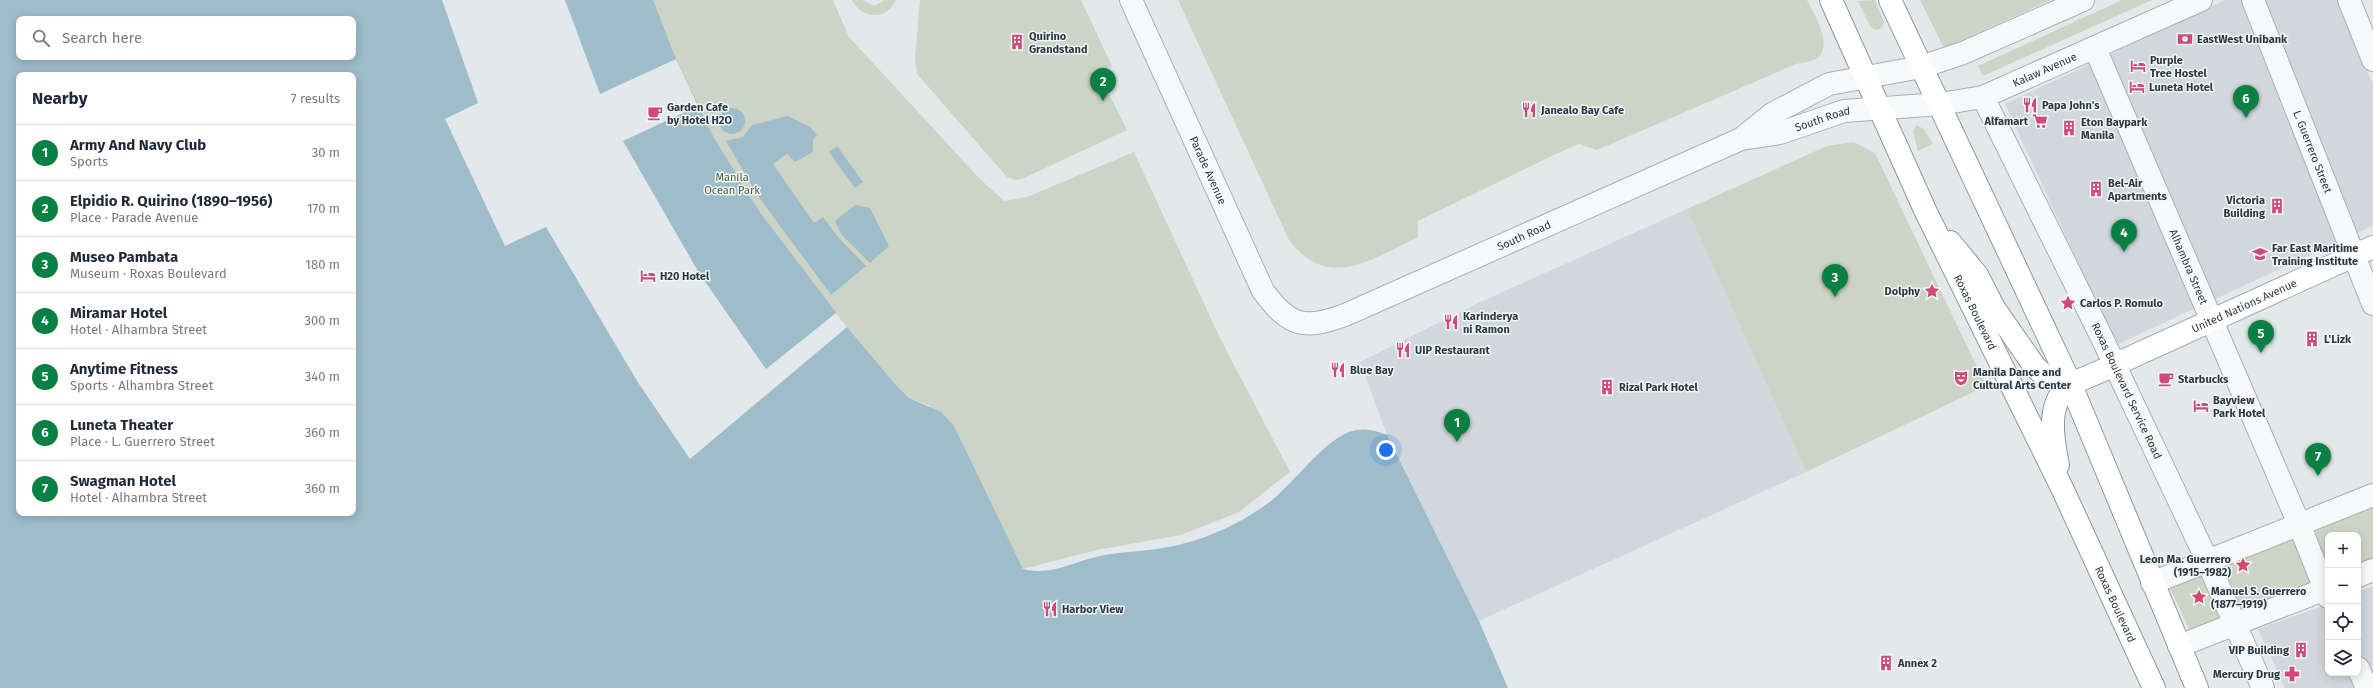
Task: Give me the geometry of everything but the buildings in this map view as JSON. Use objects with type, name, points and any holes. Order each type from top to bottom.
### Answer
[{"type":"main road","name":"Roxas Boulevard","points":[[1831,0],[1867,77],[1925,210],[2062,488],[2154,688]]},
{"type":"main road","points":[[1890,0],[2071,385],[2152,583],[2197,688]]},
{"type":"main road","points":[[1925,210],[1976,275],[1994,308],[2035,367],[2045,376],[2071,385]]},
{"type":"main road","name":"United Nations Avenue","points":[[2071,385],[2364,251]]},
{"type":"main road","points":[[2062,488],[2053,440],[2053,422],[2056,407],[2062,393],[2071,385]]},
{"type":"street","name":"Parade Avenue","points":[[1130,0],[1263,291],[1275,308],[1291,320],[1305,325]]},
{"type":"street","points":[[1867,77],[1921,67],[1963,53],[2083,0]]},
{"type":"street","name":"Kalaw Avenue","points":[[1880,108],[1940,104],[1983,97],[2201,0]]},
{"type":"street","name":"L. Guerrero Street","points":[[2253,0],[2364,251],[2373,304]]},
{"type":"street","points":[[2349,0],[2373,60]]},
{"type":"street","name":"Alhambra Street","points":[[2095,48],[2325,586]]},
{"type":"street","name":"South Road","points":[[1741,140],[1772,114],[1829,84],[1867,77]]},
{"type":"street","name":"Roxas Boulevard Service Road","points":[[1983,97],[2114,365],[2207,560],[2234,626],[2263,688]]},
{"type":"street","name":"South Road","points":[[1305,325],[1322,324],[1345,315],[1741,140],[1780,133],[1844,111],[1880,108]]},
{"type":"street","points":[[2152,583],[2373,495]]},
{"type":"street","points":[[2361,575],[2373,570]]},
{"type":"street","points":[[2179,646],[2325,592]]},
{"type":"street","points":[[2361,675],[2367,688]]},
{"type":"shaded area","points":[[2225,0],[2339,0],[2373,85],[2373,226],[2116,345],[2005,104]]},
{"type":"shaded area","points":[[1687,209],[1806,472],[1479,621],[1387,435],[1360,362],[1476,304]]},
{"type":"shaded area","name":"VIP Building","points":[[2373,586],[2373,688],[2285,688],[2258,629],[2325,605],[2325,676],[2361,676],[2361,591]]},
{"type":"green space","name":"Manila Ocean Park","points":[[442,0],[833,0],[849,37],[979,178],[1004,201],[1027,197],[1134,152],[1220,338],[1290,472],[1239,512],[1181,535],[1097,550],[1023,569],[930,406],[909,398]]},
{"type":"green space","points":[[852,0],[863,0],[874,6],[885,0],[896,0],[887,12],[874,15],[861,11]]},
{"type":"green space","points":[[920,0],[1081,0],[1112,66],[1099,74],[1127,130],[1024,178],[1016,180],[1007,177],[917,74],[915,59]]},
{"type":"green space","points":[[1178,0],[1807,0],[1821,31],[1823,48],[1820,55],[1814,60],[1796,64],[1597,150],[1579,144],[1556,154],[1418,221],[1418,237],[1367,261],[1351,266],[1335,268],[1319,265],[1304,256],[1289,240]]},
{"type":"green space","points":[[1875,0],[1884,22],[1882,28],[1877,30],[1871,28],[1858,1]]},
{"type":"green space","points":[[1920,0],[2051,0],[1944,48]]},
{"type":"green space","points":[[2122,0],[2152,0],[1983,76],[1978,66]]},
{"type":"green space","points":[[1916,125],[1924,129],[1933,144],[1918,151],[1913,132]]},
{"type":"green space","points":[[1854,142],[1875,153],[1986,386],[1806,472],[1687,209],[1827,146]]},
{"type":"green space","points":[[2373,503],[2373,560],[2361,565],[2361,532],[2325,532],[2325,579],[2190,631],[2169,586]]},
{"type":"water","points":[[0,0],[653,0],[676,59],[713,136],[759,211],[847,327],[894,383],[909,398],[941,412],[954,426],[1023,569],[1033,571],[1052,570],[1104,555],[1171,547],[1200,539],[1242,520],[1267,504],[1277,496],[1328,445],[1339,437],[1354,430],[1364,429],[1373,431],[1387,435],[1479,621],[1508,688],[0,688]]},
{"type":"water","points":[[732,108],[741,112],[745,121],[741,130],[732,134],[723,130],[719,121],[723,112]]},
{"type":"water","points":[[788,116],[810,127],[817,135],[813,140],[813,152],[795,162],[787,154],[773,164],[814,223],[823,217],[838,237],[866,266],[831,295],[758,196],[726,141],[743,137],[752,125]]},
{"type":"water","points":[[837,146],[863,182],[855,188],[829,152]]},
{"type":"water","points":[[855,205],[870,208],[889,246],[870,263],[841,234],[835,221]]},
{"type":"pier","points":[[442,0],[565,0],[600,94],[676,59],[698,106],[623,141],[699,273],[766,369],[836,313],[847,327],[690,459],[637,381],[546,227],[505,246],[445,119],[478,103]]},
{"type":"place","name":"EastWest Unibank","points":[[2185,39]]},
{"type":"place","name":"Quirino Grandstand","points":[[1017,42]]},
{"type":"place","name":"Purple Tree Hostel","points":[[2138,66]]},
{"type":"place","name":"Luneta Hotel","points":[[2137,87]]},
{"type":"place","name":"Elpidio R. Quirino (1890–1956)","points":[[1103,101]]},
{"type":"place","name":"Papa John's","points":[[2030,105]]},
{"type":"place","name":"Janealo Bay Cafe","points":[[1529,110]]},
{"type":"place","name":"Garden Cafe by Hotel H2O","points":[[655,113]]},
{"type":"place","name":"Luneta Theater","points":[[2246,118]]},
{"type":"place","name":"Alfamart","points":[[2040,121]]},
{"type":"place","name":"Eton Baypark Manila","points":[[2069,128]]},
{"type":"place","name":"Bel-Air Apartments","points":[[2096,189]]},
{"type":"place","name":"Victoria Building","points":[[2277,206]]},
{"type":"place","name":"Miramar Hotel","points":[[2124,252]]},
{"type":"place","name":"Far East Maritime Training Institute","points":[[2260,254]]},
{"type":"place","name":"H20 Hotel","points":[[648,276]]},
{"type":"place","name":"Dolphy","points":[[1932,291]]},
{"type":"place","name":"Museo Pambata","points":[[1835,297]]},
{"type":"place","name":"Carlos P. Romulo","points":[[2068,303]]},
{"type":"place","name":"Karinderya ni Ramon","points":[[1451,322]]},
{"type":"place","name":"L'Lizk","points":[[2312,339]]},
{"type":"place","name":"UIP Restaurant","points":[[1403,350]]},
{"type":"place","name":"Anytime Fitness","points":[[2261,353]]},
{"type":"place","name":"Blue Bay","points":[[1338,370]]},
{"type":"place","name":"Manila Dance and Cultural Arts Center","points":[[1961,378]]},
{"type":"place","name":"Starbucks","points":[[2166,379]]},
{"type":"place","name":"Rizal Park Hotel","points":[[1607,387]]},
{"type":"place","name":"Bayview Park Hotel","points":[[2201,406]]},
{"type":"place","name":"Army And Navy Club","points":[[1457,442]]},
{"type":"place","name":"Swagman Hotel","points":[[2318,476]]},
{"type":"place","name":"Leon Ma. Guerrero (1915–1982)","points":[[2243,565]]},
{"type":"place","name":"Manuel S. Guerrero (1877–1919)","points":[[2199,597]]},
{"type":"place","name":"Harbor View","points":[[1050,609]]},
{"type":"place","name":"VIP Building","points":[[2301,650]]},
{"type":"place","name":"Annex 2","points":[[1886,663]]},
{"type":"place","name":"Mercury Drug","points":[[2292,674]]}]
